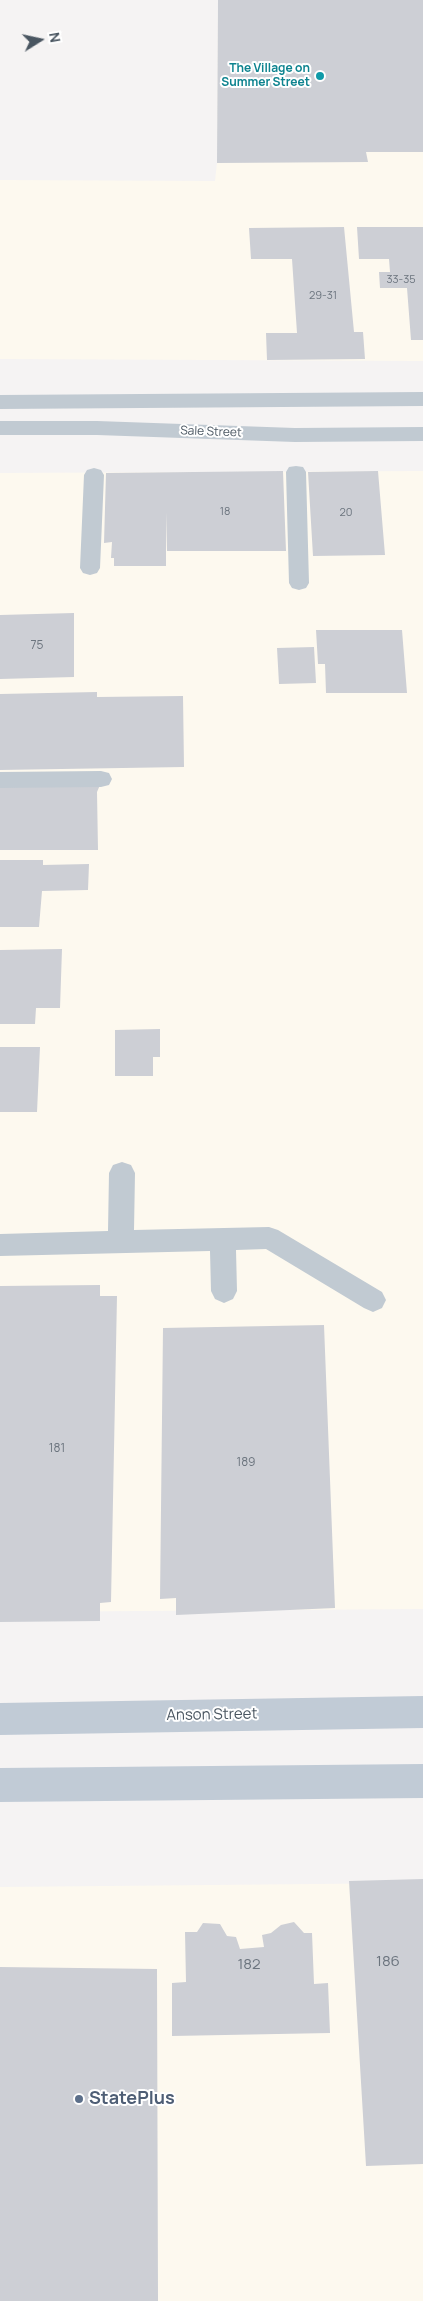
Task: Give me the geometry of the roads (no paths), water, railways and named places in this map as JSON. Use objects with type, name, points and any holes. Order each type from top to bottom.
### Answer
[{"type":"street","points":[[0,402],[423,399]]},
{"type":"street","name":"Sale Street","points":[[0,428],[96,428],[295,435],[423,434]]},
{"type":"street","name":"Anson Street","points":[[0,1719],[423,1712]]},
{"type":"street","points":[[0,1785],[423,1781]]},
{"type":"lane","points":[[296,472],[299,583]]},
{"type":"lane","points":[[90,568],[94,474]]},
{"type":"lane","points":[[0,780],[101,779]]},
{"type":"lane","points":[[121,1242],[122,1173]]},
{"type":"lane","points":[[0,1245],[269,1238],[373,1300]]},
{"type":"lane","points":[[223,1240],[224,1291]]},
{"type":"place","name":"The Village on Summer Street","points":[[320,76]]},
{"type":"place","name":"StatePlus","points":[[79,2099]]}]
